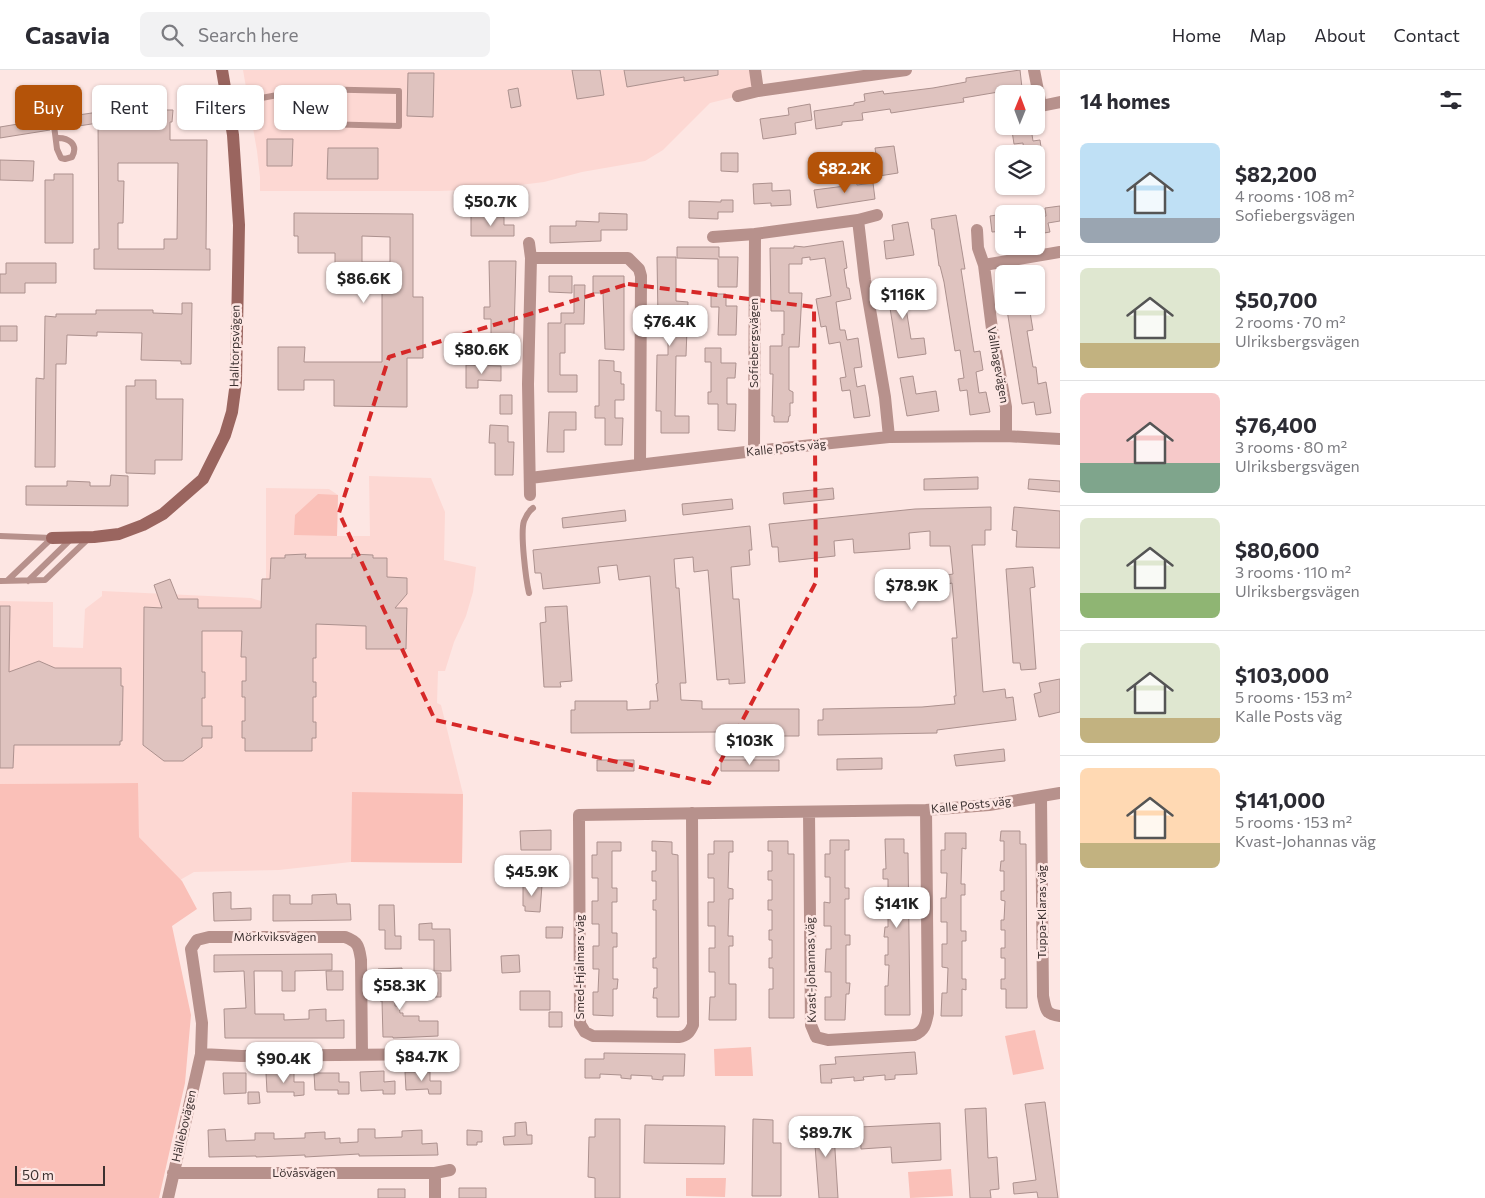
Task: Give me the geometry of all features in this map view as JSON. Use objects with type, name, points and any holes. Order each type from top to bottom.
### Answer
[{"type":"street","name":"Halltorpsvägen","points":[[222,70],[225,85]]},
{"type":"street","points":[[755,70],[758,92]]},
{"type":"street","points":[[738,96],[906,70]]},
{"type":"street","points":[[1034,70],[1041,106],[1060,102]]},
{"type":"street","name":"Halltorpsvägen","points":[[52,538],[119,534],[143,525],[165,513],[203,479],[226,435],[232,412],[236,382],[239,225],[232,130]]},
{"type":"street","points":[[713,237],[755,234],[858,220],[878,215]]},
{"type":"street","points":[[858,220],[865,280],[885,397],[889,437]]},
{"type":"street","name":"Vallhagevägen","points":[[977,230],[978,248],[984,265],[992,329],[1006,407],[1006,436]]},
{"type":"street","name":"Sofiebergsvägen","points":[[754,451],[755,234]]},
{"type":"street","points":[[529,243],[531,258],[528,384],[532,502]]},
{"type":"street","points":[[984,265],[1060,252]]},
{"type":"street","points":[[531,258],[628,258],[638,269],[641,276],[640,465]]},
{"type":"street","name":"Kalle Posts väg","points":[[530,478],[889,437],[1006,436],[1060,439]]},
{"type":"street","name":"Kalle Posts väg","points":[[581,815],[926,810],[989,805],[1060,793]]},
{"type":"street","name":"Tuppa-Klaras väg","points":[[1040,797],[1043,996],[1046,1010],[1051,1015],[1060,1016]]},
{"type":"street","name":"Kvast-Johannas väg","points":[[809,812],[811,1025],[816,1036],[828,1040],[914,1035],[921,1032],[925,1027],[928,1013],[926,810]]},
{"type":"street","name":"Smed-Hjalmars väg","points":[[581,815],[579,815],[579,914],[580,1024],[582,1029],[593,1036],[679,1037],[686,1036],[693,1025],[692,814]]},
{"type":"street","name":"Mörkviksvägen","points":[[201,1054],[202,1023],[191,949],[197,940],[209,937],[345,937],[353,940],[358,946],[361,960],[362,1055]]},
{"type":"street","points":[[201,1054],[241,1056],[447,1054]]},
{"type":"street","name":"Hällebovägen","points":[[168,1198],[201,1054]]},
{"type":"street","name":"Lövåsvägen","points":[[173,1172],[435,1173],[450,1170]]},
{"type":"street","points":[[435,1173],[435,1198]]},
{"type":"lane","points":[[320,90],[400,91],[399,126],[320,124],[320,90]]},
{"type":"lane","points":[[55,130],[56,138]]},
{"type":"lane","points":[[529,593],[526,580],[523,526],[532,502]]},
{"type":"lane","points":[[0,536],[52,538]]},
{"type":"lane","points":[[28,581],[72,537]]},
{"type":"lane","points":[[0,581],[45,580],[90,537]]},
{"type":"lane","points":[[8,580],[52,538]]},
{"type":"highlighted area","points":[[628,284],[814,307],[816,582],[709,783],[435,720],[339,513],[389,357]]},
{"type":"shaded area","points":[[243,70],[751,70],[755,92],[710,103],[663,150],[645,161],[582,172],[544,182],[487,189],[439,191],[260,191],[260,177],[253,130],[264,130],[264,85],[246,85]]},
{"type":"shaded area","points":[[369,476],[431,478],[445,512],[444,560],[476,567],[473,592],[466,616],[454,642],[445,671],[438,671],[437,703],[441,705],[463,794],[462,863],[351,862],[279,870],[194,872],[180,880],[139,837],[137,783],[0,784],[0,601],[53,602],[53,647],[83,648],[85,609],[102,596],[102,591],[251,598],[261,601],[262,579],[266,578],[266,488],[329,489],[338,495],[337,536],[370,536]]},
{"type":"shaded area","points":[[318,494],[338,495],[337,536],[294,535],[295,515]]},
{"type":"shaded area","points":[[138,783],[139,837],[182,881],[197,909],[172,926],[191,1015],[185,1083],[159,1198],[0,1198],[0,784]]},
{"type":"shaded area","points":[[352,792],[463,794],[462,863],[351,862]]},
{"type":"shaded area","points":[[1035,1030],[1044,1069],[1013,1075],[1005,1036]]},
{"type":"shaded area","points":[[751,1047],[753,1076],[715,1076],[714,1049]]},
{"type":"shaded area","points":[[951,1169],[953,1196],[910,1198],[908,1172]]},
{"type":"shaded area","points":[[686,1178],[726,1178],[725,1197],[686,1196]]},
{"type":"building","points":[[572,70],[600,70],[604,95],[577,99]]},
{"type":"building","points":[[624,70],[718,70],[718,75],[684,81],[684,77],[627,87]]},
{"type":"building","points":[[1020,70],[1022,85],[995,85],[995,93],[963,98],[964,102],[891,113],[890,109],[862,113],[863,120],[842,122],[842,125],[816,129],[814,111],[854,105],[854,103],[865,101],[864,94],[883,91],[884,94],[933,88],[966,82],[966,78]]},
{"type":"building","points":[[408,73],[434,73],[433,117],[407,116]]},
{"type":"building","points":[[518,88],[521,106],[511,108],[508,90]]},
{"type":"building","points":[[810,104],[812,120],[795,123],[796,134],[763,139],[760,119],[789,115],[788,108]]},
{"type":"building","points":[[167,110],[173,110],[172,122],[170,122],[170,140],[207,140],[206,249],[210,249],[210,270],[94,269],[94,249],[99,249],[98,130],[167,130]],"holes":[[[118,163],[178,163],[177,239],[164,239],[164,249],[118,249],[118,223],[123,223],[124,181],[118,181]]]},
{"type":"building","points":[[92,113],[92,124],[82,125],[82,114]]},
{"type":"building","points":[[15,124],[15,130],[50,130],[0,138],[0,127]]},
{"type":"building","points":[[1013,135],[1032,135],[1033,141],[1040,140],[1041,145],[1023,145],[1023,143],[1014,144]]},
{"type":"building","points":[[267,139],[293,139],[292,166],[267,166]]},
{"type":"building","points":[[894,146],[898,173],[879,176],[875,148]]},
{"type":"building","points":[[328,148],[378,148],[378,179],[327,179]]},
{"type":"building","points":[[721,153],[738,153],[738,172],[721,171]]},
{"type":"building","points":[[0,160],[34,161],[33,181],[0,180]]},
{"type":"building","points":[[54,174],[73,174],[73,243],[45,243],[45,180],[54,180]]},
{"type":"building","points":[[855,176],[857,185],[873,183],[875,199],[817,208],[814,190],[845,186],[844,177]]},
{"type":"building","points":[[772,183],[772,191],[790,190],[791,205],[771,206],[771,203],[754,204],[753,184]]},
{"type":"building","points":[[721,200],[733,200],[733,212],[718,212],[718,219],[689,218],[689,201],[721,202]]},
{"type":"building","points":[[1060,206],[1060,221],[1048,223],[1050,232],[1045,233],[1046,216],[1045,208]]},
{"type":"building","points":[[294,213],[413,214],[413,297],[423,297],[423,358],[407,358],[407,407],[334,406],[334,380],[304,380],[304,390],[278,390],[278,347],[305,347],[304,362],[382,362],[382,293],[335,293],[335,253],[298,253],[298,236],[294,236]],"holes":[[[362,236],[390,237],[390,262],[362,262]]]},
{"type":"building","points":[[599,213],[627,214],[627,230],[601,230],[601,241],[550,243],[550,226],[576,226],[576,221],[599,222]]},
{"type":"building","points":[[956,215],[965,269],[961,269],[974,352],[980,351],[983,370],[976,372],[979,393],[986,392],[990,412],[970,415],[967,390],[960,391],[958,379],[964,378],[960,350],[955,351],[944,282],[939,266],[931,219]]},
{"type":"building","points":[[995,215],[995,232],[992,232],[990,216]]},
{"type":"building","points":[[471,216],[504,217],[504,225],[514,225],[514,236],[471,236]]},
{"type":"building","points":[[908,222],[914,255],[886,259],[884,241],[894,240],[892,225]]},
{"type":"building","points":[[843,241],[847,268],[844,269],[851,299],[836,302],[840,330],[845,330],[847,340],[858,338],[862,367],[854,368],[857,387],[865,385],[870,416],[854,418],[850,390],[842,391],[840,378],[846,377],[840,342],[829,344],[826,326],[821,327],[816,299],[831,296],[825,258],[810,260],[810,257],[802,258],[802,264],[789,264],[789,293],[802,293],[799,347],[789,347],[789,390],[793,392],[793,403],[790,403],[788,422],[774,422],[774,416],[772,416],[773,374],[770,374],[770,346],[782,346],[784,311],[771,311],[770,248],[794,248],[794,246],[804,247]]},
{"type":"building","points":[[677,247],[719,247],[719,257],[738,257],[737,287],[718,287],[718,259],[677,258]]},
{"type":"building","points":[[657,257],[676,257],[676,301],[688,302],[686,356],[676,356],[675,416],[689,416],[689,433],[661,433],[661,411],[656,411],[657,355],[668,355],[668,343],[670,343],[670,319],[658,319]]},
{"type":"building","points":[[489,261],[516,261],[514,334],[510,334],[510,344],[491,344],[491,319],[484,319],[484,307],[490,307]]},
{"type":"building","points":[[6,263],[56,263],[56,283],[25,283],[25,293],[0,293],[0,274],[6,274]]},
{"type":"building","points":[[549,276],[572,276],[572,293],[549,292]]},
{"type":"building","points":[[593,276],[624,276],[624,350],[605,349],[603,293],[593,293]]},
{"type":"building","points":[[905,280],[906,291],[914,290],[916,307],[906,308],[911,339],[924,338],[926,354],[898,358],[886,283]]},
{"type":"building","points":[[574,285],[585,285],[584,324],[565,324],[565,353],[560,353],[560,375],[577,375],[577,392],[548,392],[548,323],[561,323],[561,313],[574,313]]},
{"type":"building","points":[[711,294],[726,294],[726,306],[737,306],[736,335],[718,335],[719,307],[711,307]]},
{"type":"building","points":[[182,303],[192,303],[191,364],[181,364],[181,361],[141,360],[142,333],[97,332],[97,336],[67,335],[66,364],[56,364],[55,467],[35,467],[36,378],[44,379],[45,316],[56,317],[56,314],[96,314],[96,310],[153,310],[153,313],[182,314]]},
{"type":"building","points":[[1008,315],[1030,315],[1033,330],[1027,331],[1033,367],[1036,367],[1038,384],[1046,382],[1051,413],[1036,415],[1034,402],[1022,404]]},
{"type":"building","points":[[0,326],[17,326],[17,341],[0,341]]},
{"type":"building","points":[[705,348],[721,348],[721,363],[736,363],[735,378],[727,378],[727,404],[736,404],[735,431],[718,430],[718,404],[708,404],[708,392],[711,392],[711,362],[705,362]]},
{"type":"building","points":[[599,360],[614,361],[614,371],[621,372],[621,384],[624,384],[624,400],[615,400],[615,418],[623,418],[622,445],[605,445],[605,418],[595,418],[595,406],[599,406]]},
{"type":"building","points":[[466,365],[501,366],[501,381],[478,380],[478,388],[466,388]]},
{"type":"building","points":[[913,376],[916,394],[936,391],[939,411],[907,416],[900,378]]},
{"type":"building","points":[[135,380],[156,380],[156,399],[183,399],[182,460],[155,460],[155,474],[126,473],[126,386],[135,386]]},
{"type":"building","points":[[500,395],[512,395],[512,414],[500,414]]},
{"type":"building","points":[[549,412],[576,412],[576,430],[564,430],[564,452],[547,452]]},
{"type":"building","points":[[490,425],[508,426],[508,442],[514,442],[513,475],[495,475],[495,443],[489,443]]},
{"type":"building","points":[[111,475],[128,476],[128,506],[26,505],[26,486],[67,486],[67,481],[90,482],[90,486],[110,486]]},
{"type":"building","points":[[978,477],[978,489],[924,490],[924,479]]},
{"type":"building","points":[[1029,479],[1060,481],[1060,492],[1028,489]]},
{"type":"building","points":[[833,488],[834,499],[784,504],[783,493]]},
{"type":"building","points":[[732,499],[733,509],[683,515],[682,504]]},
{"type":"building","points":[[991,507],[991,530],[985,530],[985,545],[972,545],[983,692],[1005,689],[1006,698],[1013,697],[1016,720],[937,730],[937,733],[818,735],[818,720],[823,720],[823,709],[922,707],[955,704],[952,638],[957,638],[952,583],[948,584],[947,575],[953,574],[950,546],[930,546],[930,531],[909,533],[910,549],[854,553],[853,539],[834,541],[835,556],[779,562],[778,547],[772,547],[769,524],[915,509]]},
{"type":"building","points":[[1014,507],[1060,511],[1060,548],[1016,547],[1017,531],[1012,530]]},
{"type":"building","points":[[625,510],[626,521],[563,528],[562,518]]},
{"type":"building","points":[[750,526],[752,550],[749,550],[750,565],[731,567],[733,599],[739,599],[745,683],[729,684],[729,679],[717,680],[708,570],[694,572],[693,557],[674,559],[676,588],[679,588],[686,683],[680,683],[681,700],[702,701],[702,709],[799,709],[799,736],[719,736],[719,732],[571,733],[571,710],[575,710],[575,701],[627,701],[627,710],[650,709],[650,701],[658,701],[650,576],[619,580],[617,565],[598,567],[600,583],[543,589],[541,573],[535,573],[533,550]]},
{"type":"building","points":[[306,554],[305,558],[352,558],[352,554],[373,555],[373,558],[387,558],[387,577],[407,578],[407,594],[395,608],[407,608],[406,649],[366,649],[366,626],[316,624],[316,658],[313,658],[313,682],[316,682],[316,697],[313,697],[313,722],[316,722],[316,738],[312,738],[312,751],[245,751],[245,738],[242,738],[242,721],[245,721],[245,697],[242,697],[242,681],[246,681],[246,657],[241,657],[242,631],[202,631],[202,672],[205,672],[205,698],[202,698],[202,726],[212,726],[212,738],[202,738],[202,747],[183,761],[164,761],[143,745],[144,607],[162,608],[154,585],[170,579],[178,599],[198,599],[198,608],[261,608],[262,579],[270,579],[271,558],[285,558],[285,555]]},
{"type":"building","points":[[1033,567],[1035,587],[1030,588],[1036,669],[1021,670],[1020,663],[1013,663],[1006,569]]},
{"type":"building","points":[[0,606],[10,606],[9,672],[39,661],[55,668],[121,668],[121,686],[123,686],[122,741],[120,741],[120,745],[14,745],[13,768],[0,768]]},
{"type":"building","points":[[567,606],[572,681],[560,682],[561,687],[544,687],[540,623],[546,622],[545,607]]},
{"type":"building","points":[[1060,679],[1060,712],[1039,717],[1034,694],[1041,692],[1039,683]]},
{"type":"building","points":[[1004,749],[1005,761],[956,766],[954,755]]},
{"type":"building","points":[[882,758],[882,769],[837,770],[837,759]]},
{"type":"building","points":[[597,760],[634,760],[634,771],[597,771]]},
{"type":"building","points":[[721,760],[779,760],[779,771],[721,771]]},
{"type":"building","points":[[551,830],[551,850],[521,850],[520,831]]},
{"type":"building","points":[[1001,831],[1020,831],[1020,844],[1026,844],[1027,1008],[1006,1008],[1006,989],[1001,989],[1001,979],[1005,979],[1005,958],[1001,958],[1001,948],[1005,948],[1005,930],[1001,930],[1001,920],[1004,920],[1005,901],[1001,900],[1001,891],[1004,891],[1004,871],[1000,871],[1001,861],[1004,861],[1004,841],[1000,841]]},
{"type":"building","points":[[945,833],[966,833],[966,849],[962,848],[961,884],[965,884],[965,895],[961,895],[961,931],[966,931],[966,941],[962,941],[962,979],[966,979],[966,990],[962,989],[962,1016],[941,1016],[942,993],[947,993],[948,968],[942,967],[942,944],[947,944],[947,922],[941,922],[941,898],[946,898],[947,873],[941,873],[941,850],[945,850]]},
{"type":"building","points":[[885,839],[904,839],[904,853],[908,853],[910,1015],[885,1015],[885,986],[888,986],[889,965],[885,965],[885,955],[888,955],[888,937],[884,937],[885,927],[888,927],[888,907],[884,907],[884,897],[888,898],[888,879],[883,879],[883,869],[886,869]]},
{"type":"building","points":[[830,840],[849,840],[849,850],[845,850],[845,888],[849,888],[849,899],[845,899],[845,935],[850,935],[850,945],[846,945],[846,983],[850,983],[849,994],[846,994],[845,1020],[825,1020],[825,997],[831,997],[831,972],[825,972],[826,949],[831,949],[831,926],[824,926],[824,902],[830,903],[830,877],[825,877],[825,854],[830,854]]},
{"type":"building","points":[[652,841],[672,842],[672,854],[678,855],[679,1017],[657,1017],[657,998],[653,998],[654,988],[657,988],[657,968],[653,968],[653,958],[656,958],[656,910],[653,910],[653,900],[656,900],[656,881],[652,881],[652,871],[656,871],[656,851],[652,851]]},
{"type":"building","points":[[714,841],[733,841],[733,852],[729,852],[728,888],[733,889],[733,899],[729,899],[728,936],[733,936],[733,946],[729,946],[729,984],[736,984],[736,1020],[709,1020],[710,997],[715,997],[715,972],[709,972],[709,948],[715,948],[715,926],[708,926],[708,902],[714,902],[714,878],[708,878],[708,854],[714,854]]},
{"type":"building","points":[[768,841],[788,841],[788,854],[794,854],[794,1018],[769,1018],[769,989],[773,989],[773,968],[769,968],[769,958],[772,958],[772,940],[769,940],[769,930],[772,930],[772,910],[768,910],[768,900],[772,900],[772,880],[768,880],[768,871],[772,871],[772,851],[768,851]]},
{"type":"building","points":[[597,842],[621,842],[621,851],[612,851],[612,888],[617,888],[617,902],[612,902],[612,933],[617,933],[617,947],[613,947],[613,979],[618,979],[617,989],[613,989],[613,1016],[593,1015],[593,992],[598,992],[599,969],[593,969],[593,946],[599,946],[599,924],[592,924],[592,901],[598,901],[598,878],[592,878],[592,855],[597,855]]},
{"type":"building","points":[[523,884],[542,885],[540,912],[525,911],[525,906],[523,906]]},
{"type":"building","points":[[231,892],[231,909],[251,908],[251,920],[214,921],[213,893]]},
{"type":"building","points":[[336,894],[337,904],[350,904],[351,920],[273,921],[273,895],[290,895],[290,904],[312,904],[312,895]]},
{"type":"building","points":[[379,905],[394,905],[395,936],[401,936],[401,949],[385,949],[385,930],[379,930]]},
{"type":"building","points":[[432,923],[432,929],[450,929],[451,971],[434,971],[434,940],[419,940],[419,924]]},
{"type":"building","points":[[546,927],[563,927],[562,938],[546,938]]},
{"type":"building","points":[[332,954],[332,970],[295,971],[295,991],[282,991],[282,971],[254,971],[255,1014],[284,1014],[284,1020],[309,1019],[309,1010],[326,1009],[326,1021],[344,1020],[344,1038],[225,1038],[224,1009],[246,1008],[244,971],[214,972],[214,955]]},
{"type":"building","points":[[519,955],[520,972],[502,973],[501,956]]},
{"type":"building","points":[[402,968],[402,982],[394,982],[395,1006],[399,1006],[400,1013],[403,1013],[403,1016],[419,1016],[419,1021],[438,1021],[438,1036],[383,1037],[382,1001],[380,1001],[378,969]]},
{"type":"building","points":[[326,971],[343,971],[343,990],[327,990]]},
{"type":"building","points":[[426,973],[441,973],[441,997],[427,997]]},
{"type":"building","points":[[520,991],[550,991],[550,1010],[520,1010]]},
{"type":"building","points":[[549,1012],[562,1012],[562,1027],[549,1027]]},
{"type":"building","points":[[915,1052],[917,1074],[895,1075],[895,1079],[885,1080],[885,1075],[863,1077],[864,1080],[854,1081],[854,1077],[831,1079],[832,1083],[821,1083],[820,1065],[836,1064],[835,1057]]},
{"type":"building","points":[[604,1053],[685,1054],[684,1076],[663,1076],[663,1080],[652,1079],[652,1076],[631,1075],[631,1079],[621,1078],[621,1075],[600,1074],[600,1078],[585,1078],[585,1059],[604,1059]]},
{"type":"building","points":[[384,1071],[384,1082],[395,1081],[395,1094],[383,1094],[383,1090],[361,1091],[360,1072]]},
{"type":"building","points":[[294,1072],[294,1082],[304,1082],[304,1095],[294,1096],[294,1092],[267,1092],[266,1073]]},
{"type":"building","points":[[405,1072],[430,1072],[430,1081],[441,1081],[441,1094],[429,1094],[428,1089],[406,1090]]},
{"type":"building","points":[[223,1073],[246,1073],[246,1093],[224,1094]]},
{"type":"building","points":[[314,1073],[339,1073],[339,1082],[349,1082],[349,1094],[338,1094],[338,1090],[315,1090]]},
{"type":"building","points":[[248,1092],[259,1092],[260,1103],[248,1104]]},
{"type":"building","points":[[1045,1102],[1058,1198],[1038,1198],[1037,1192],[1014,1194],[1013,1183],[1036,1180],[1025,1104]]},
{"type":"building","points":[[986,1108],[988,1158],[997,1157],[999,1189],[990,1190],[991,1198],[970,1198],[965,1109]]},
{"type":"building","points":[[833,1118],[838,1198],[819,1198],[813,1119]]},
{"type":"building","points":[[595,1119],[620,1119],[620,1198],[595,1198],[595,1178],[588,1177],[589,1137],[595,1137]]},
{"type":"building","points":[[753,1119],[773,1120],[773,1143],[781,1143],[781,1196],[752,1196]]},
{"type":"building","points":[[526,1122],[527,1135],[532,1135],[532,1144],[504,1145],[503,1137],[515,1136],[515,1123]]},
{"type":"building","points":[[940,1123],[941,1160],[892,1163],[891,1147],[861,1149],[860,1127]]},
{"type":"building","points":[[645,1125],[725,1126],[724,1164],[644,1163]]},
{"type":"building","points":[[225,1129],[226,1141],[255,1140],[255,1133],[274,1133],[274,1139],[305,1138],[305,1133],[325,1132],[325,1139],[340,1138],[340,1143],[358,1142],[358,1129],[375,1129],[375,1138],[402,1137],[402,1131],[422,1130],[422,1144],[437,1143],[438,1155],[359,1156],[359,1154],[305,1157],[305,1155],[209,1157],[208,1130]]},
{"type":"building","points":[[467,1130],[482,1131],[482,1142],[477,1142],[477,1145],[467,1145]]},
{"type":"building","points":[[459,1188],[486,1188],[486,1198],[459,1198]]},
{"type":"building","points":[[378,1189],[405,1189],[405,1198],[378,1198]]}]
